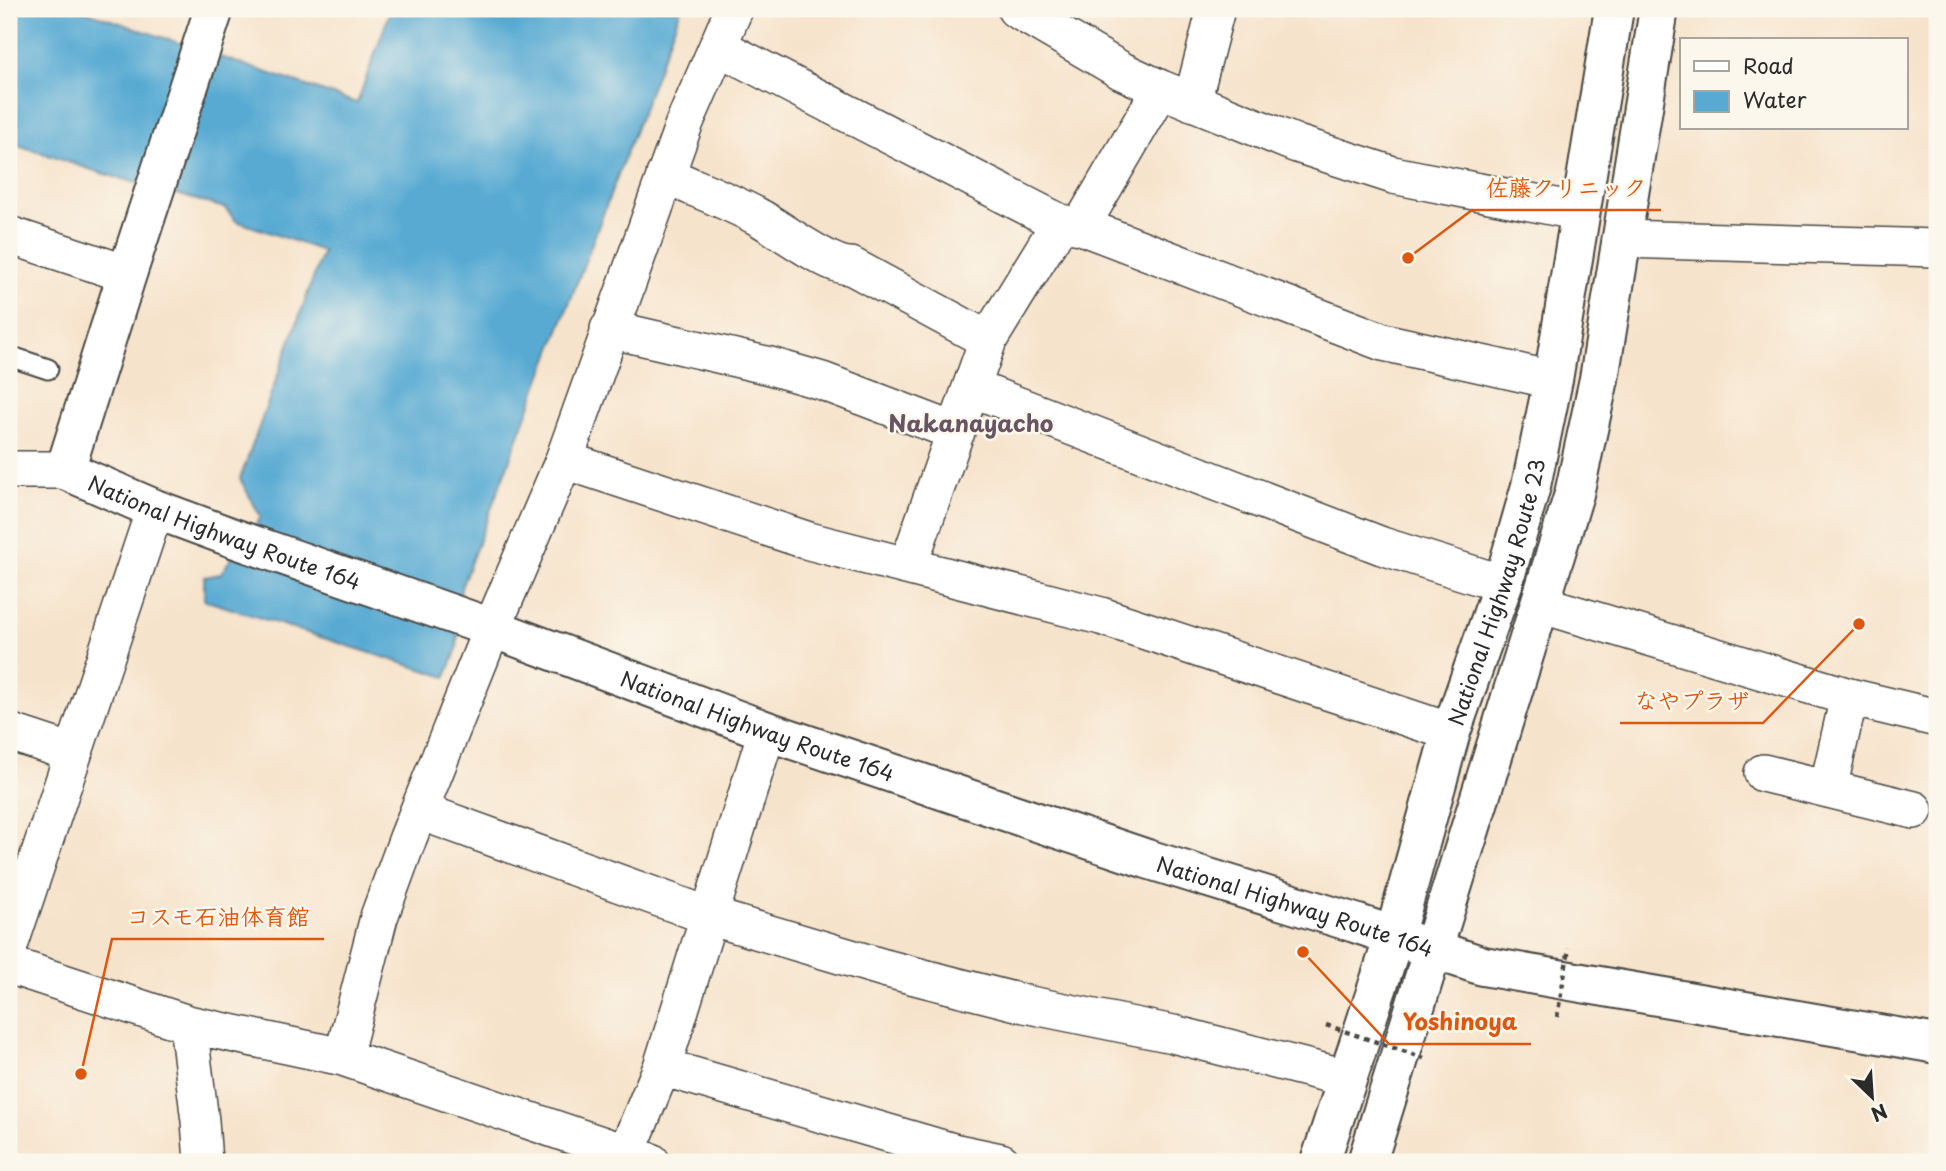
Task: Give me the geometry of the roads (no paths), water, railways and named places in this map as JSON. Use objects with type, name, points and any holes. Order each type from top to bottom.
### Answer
[{"type":"highway","name":"National Highway Route 23","points":[[1320,1162],[1394,937],[1451,732],[1503,584],[1531,486],[1553,380],[1614,9]]},
{"type":"highway","points":[[1367,1162],[1574,494],[1599,379],[1659,9]]},
{"type":"highway","name":"National Highway Route 164","points":[[211,18],[65,470],[155,509],[480,624],[767,731],[1147,859],[1355,923],[1483,966],[1937,1044]]},
{"type":"street","points":[[343,1057],[379,917],[420,811],[480,624],[564,460],[684,124],[734,9]]},
{"type":"street","points":[[1016,9],[1122,71],[1176,96],[1297,144],[1393,176],[1581,212]]},
{"type":"street","points":[[908,566],[988,340],[1071,225],[1176,96],[1216,9]]},
{"type":"street","points":[[719,47],[1071,225],[1383,342],[1553,380]]},
{"type":"street","points":[[665,175],[759,217],[818,254],[844,266],[850,266],[988,340]]},
{"type":"street","points":[[9,235],[127,274]]},
{"type":"street","points":[[1621,239],[1937,248]]},
{"type":"street","points":[[609,329],[770,366],[822,381],[956,432]]},
{"type":"street","points":[[972,388],[1382,546],[1503,584]]},
{"type":"street","points":[[564,460],[809,541],[1101,616],[1451,732]]},
{"type":"street","points":[[9,470],[65,470]]},
{"type":"street","points":[[9,946],[155,509]]},
{"type":"street","points":[[1540,604],[1849,697],[1937,718]]},
{"type":"street","points":[[1828,789],[1849,697]]},
{"type":"street","points":[[9,965],[188,1024],[343,1057],[639,1158],[662,1067],[767,731]]},
{"type":"street","points":[[9,732],[73,752]]},
{"type":"street","points":[[1763,773],[1914,810]]},
{"type":"street","points":[[420,811],[709,916],[884,968],[1012,1001],[1173,1034],[1346,1078]]},
{"type":"street","points":[[188,1024],[203,1162]]},
{"type":"street","points":[[662,1067],[953,1152],[1001,1162]]},
{"type":"lane","points":[[9,356],[48,369]]},
{"type":"water","points":[[9,9],[79,9],[357,103],[391,9],[681,9],[461,588],[457,649],[446,677],[204,600],[204,577],[220,574],[261,517],[240,479],[323,251],[236,221],[225,208],[101,173],[9,142]]},
{"type":"place","name":"佐藤クリニック","points":[[1408,258]]},
{"type":"place","name":"なやプラザ","points":[[1859,624]]},
{"type":"place","name":"Yoshinoya","points":[[1303,952]]},
{"type":"place","name":"コスモ石油体育館","points":[[81,1074]]},
{"type":"district","name":"Nakanayacho","points":[[971,422]]}]
